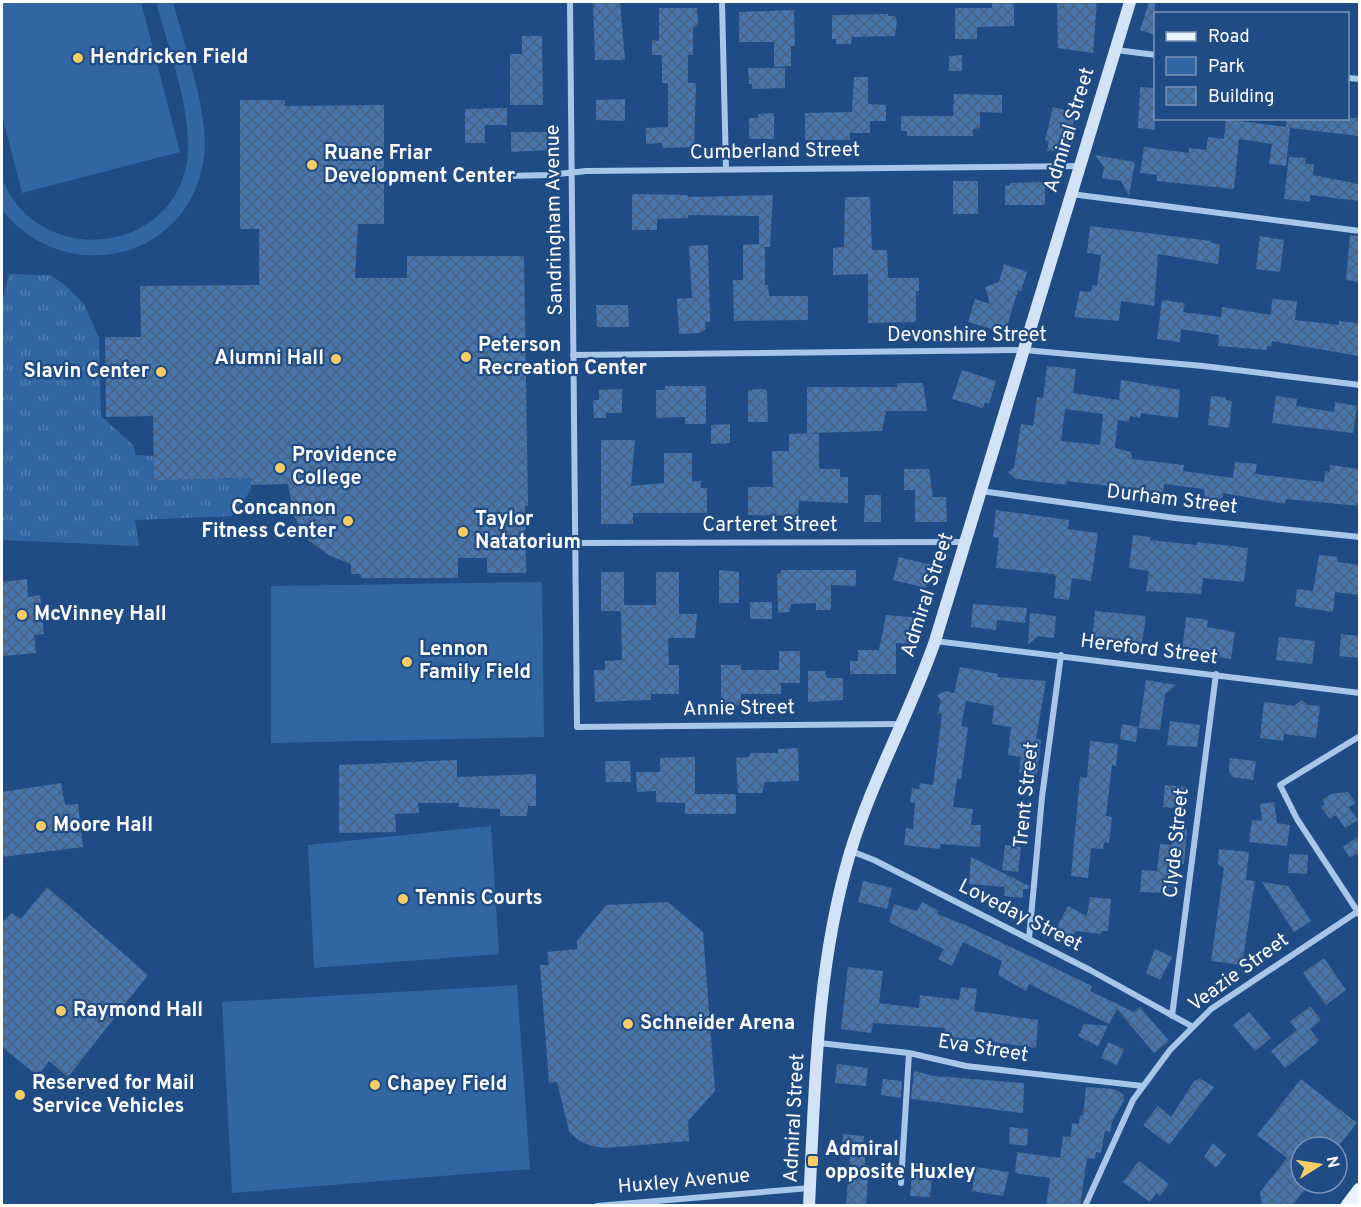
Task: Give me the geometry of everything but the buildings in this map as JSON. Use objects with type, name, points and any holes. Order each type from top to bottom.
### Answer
[{"type":"main road","name":"Admiral Street","points":[[809,1206],[819,1043],[829,945],[851,851],[935,641],[1130,2]]},
{"type":"main road","points":[[1348,1206],[1359,1190]]},
{"type":"street","name":"Sandringham Avenue","points":[[570,2],[577,727]]},
{"type":"street","points":[[722,2],[726,169]]},
{"type":"street","points":[[1115,50],[1154,55]]},
{"type":"street","name":"Cumberland Street","points":[[470,177],[549,176],[570,172],[726,169],[1080,166]]},
{"type":"street","points":[[1071,194],[1359,231]]},
{"type":"street","name":"Devonshire Street","points":[[573,355],[1024,350],[1203,366],[1359,385]]},
{"type":"street","name":"Durham Street","points":[[981,491],[1175,518],[1359,537]]},
{"type":"street","name":"Carteret Street","points":[[574,543],[965,542]]},
{"type":"street","name":"Hereford Street","points":[[935,641],[1359,693]]},
{"type":"street","name":"Trent Street","points":[[1029,939],[1042,797],[1061,656]]},
{"type":"street","name":"Clyde Street","points":[[1172,1016],[1216,674]]},
{"type":"street","name":"Annie Street","points":[[577,727],[902,724]]},
{"type":"street","points":[[1358,912],[1297,819],[1280,785],[1359,736]]},
{"type":"street","name":"Loveday Street","points":[[851,851],[874,860],[1029,939],[1193,1027]]},
{"type":"street","name":"Veazie Street","points":[[1085,1206],[1133,1100],[1170,1050],[1211,1009],[1358,912]]},
{"type":"street","name":"Eva Street","points":[[819,1043],[909,1053],[966,1066],[1143,1086]]},
{"type":"street","points":[[900,1183],[909,1053]]},
{"type":"street","name":"Huxley Avenue","points":[[597,1206],[810,1188]]},
{"type":"green space","name":"Hendricken Field","points":[[2,2],[141,2],[180,152],[22,193],[2,115]]},
{"type":"green space","points":[[156,2],[173,2],[200,101],[205,140],[204,157],[194,192],[176,220],[151,240],[122,252],[90,255],[59,250],[28,235],[2,210],[2,177],[18,206],[41,226],[69,237],[98,240],[127,234],[153,220],[174,197],[186,167],[188,149],[184,106]]},
{"type":"green space","points":[[9,274],[50,275],[64,284],[84,304],[99,338],[101,416],[134,446],[135,455],[154,456],[154,479],[232,479],[251,471],[251,490],[232,516],[135,520],[139,546],[2,540],[2,302]]},
{"type":"green space","name":"Lennon Family Field","points":[[542,582],[544,737],[271,743],[271,586]]},
{"type":"green space","name":"Tennis Courts","points":[[491,826],[499,954],[314,968],[308,845]]},
{"type":"green space","name":"Chapey Field","points":[[517,985],[530,1169],[232,1193],[222,1002]]},
{"type":"place","name":"Hendricken Field","points":[[78,58]]},
{"type":"place","name":"Ruane Friar Development Center","points":[[312,165]]},
{"type":"place","name":"Peterson Recreation Center","points":[[466,357]]},
{"type":"place","name":"Alumni Hall","points":[[336,359]]},
{"type":"place","name":"Slavin Center","points":[[161,372]]},
{"type":"place","name":"Providence College","points":[[280,468]]},
{"type":"place","name":"Concannon Fitness Center","points":[[348,521]]},
{"type":"place","name":"Taylor Natatorium","points":[[463,532]]},
{"type":"place","name":"McVinney Hall","points":[[22,615]]},
{"type":"place","name":"Lennon Family Field","points":[[407,662]]},
{"type":"place","name":"Moore Hall","points":[[41,826]]},
{"type":"place","name":"Tennis Courts","points":[[403,899]]},
{"type":"place","name":"Raymond Hall","points":[[61,1011]]},
{"type":"place","name":"Schneider Arena","points":[[628,1024]]},
{"type":"place","name":"Chapey Field","points":[[375,1085]]},
{"type":"place","name":"Reserved for Mail Service Vehicles","points":[[20,1095]]},
{"type":"place","name":"Admiral opposite Huxley","points":[[813,1161]]}]
